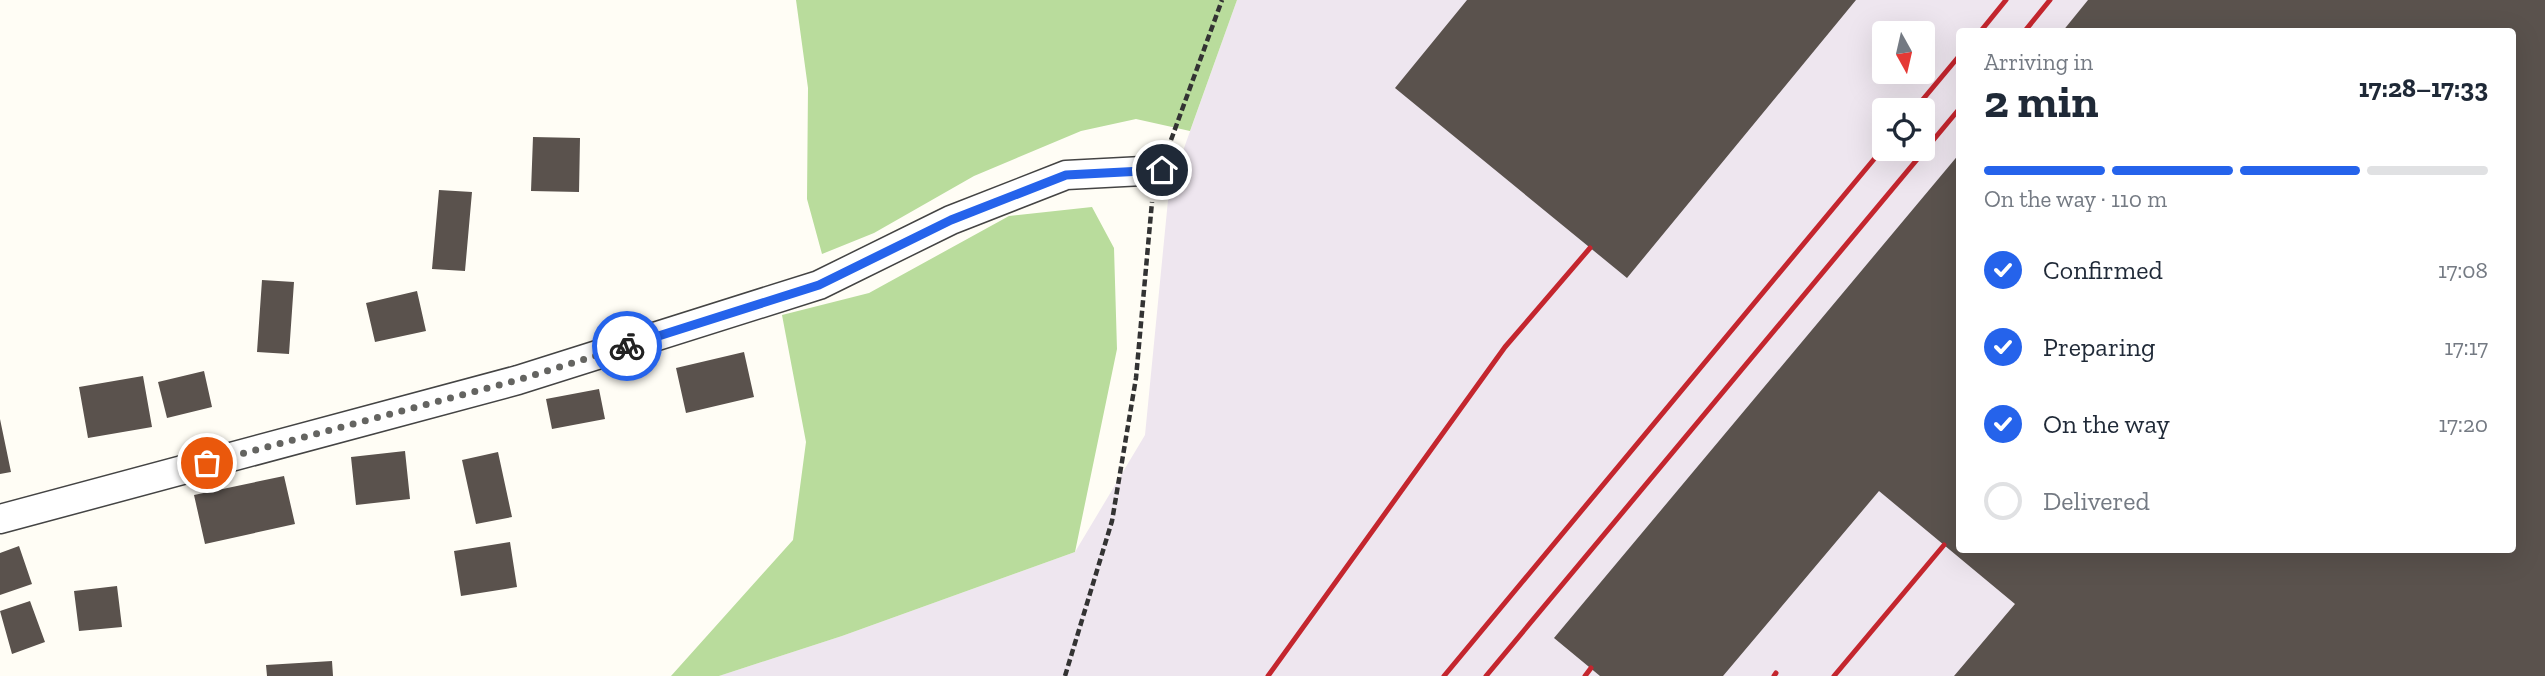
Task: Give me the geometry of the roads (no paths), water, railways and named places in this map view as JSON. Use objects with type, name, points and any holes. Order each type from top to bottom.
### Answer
[{"type":"street","points":[[0,519],[518,380],[819,285],[951,220],[1066,175],[1162,170]]},
{"type":"railway","points":[[1983,28],[2006,0]]},
{"type":"railway","points":[[2027,28],[2050,0]]},
{"type":"railway","points":[[1924,98],[1956,60]]},
{"type":"railway","points":[[1486,676],[1956,113]]},
{"type":"railway","points":[[1444,676],[1873,161]]},
{"type":"railway","points":[[1268,676],[1505,347],[1590,248]]},
{"type":"railway","points":[[1834,676],[1944,545]]},
{"type":"railway","points":[[1585,676],[1591,668]]}]
